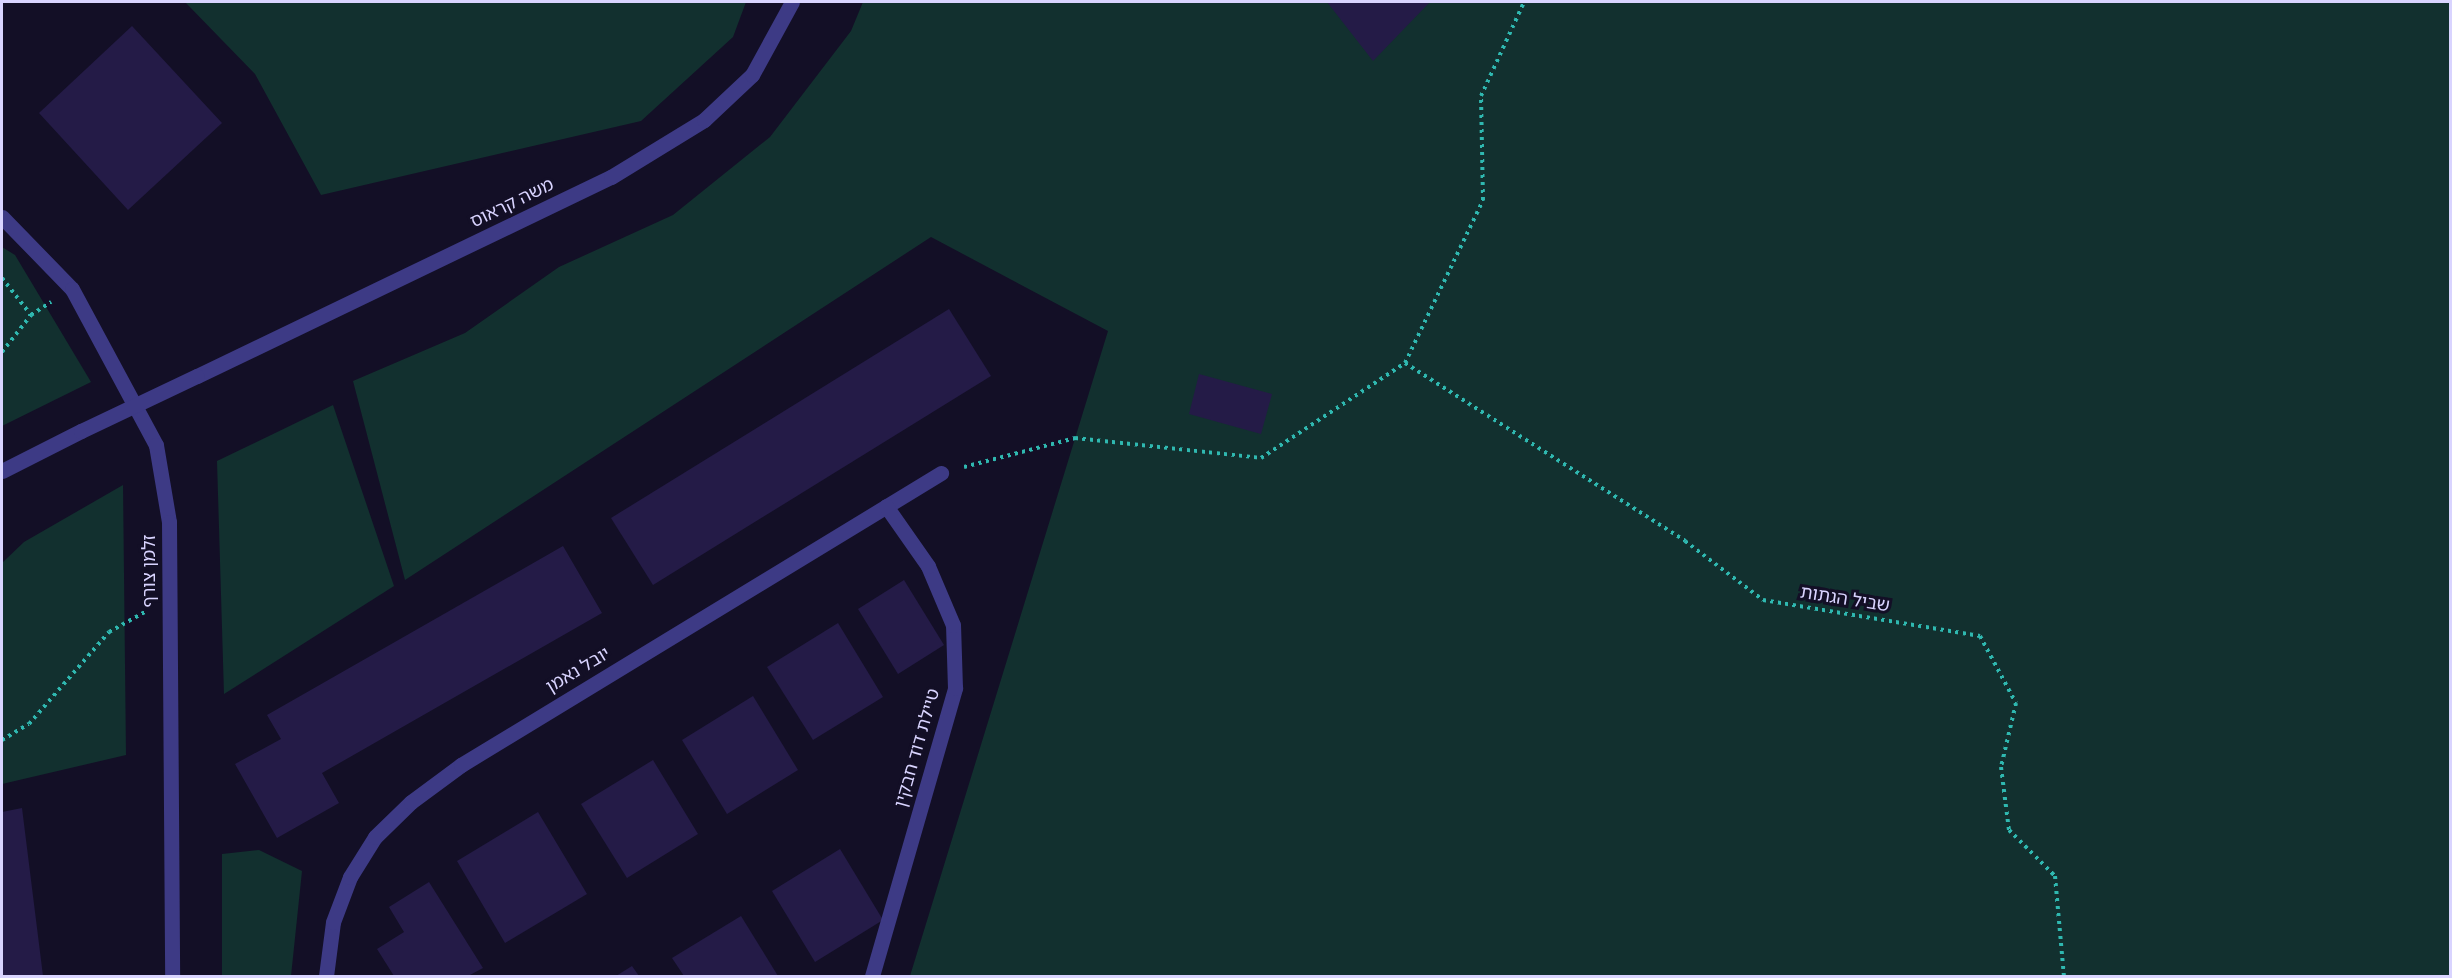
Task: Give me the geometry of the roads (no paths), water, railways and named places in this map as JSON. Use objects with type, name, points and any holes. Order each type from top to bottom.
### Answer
[{"type":"street","name":"משה קראוס","points":[[2,471],[611,177],[704,120],[752,75],[792,2]]},
{"type":"street","name":"זלמן צורף","points":[[2,217],[72,289],[156,445],[169,522],[172,976]]},
{"type":"street","name":"יובל נאמן","points":[[326,976],[333,922],[350,877],[375,837],[411,802],[461,765],[941,473]]},
{"type":"street","name":"טיילת דוד חבקין","points":[[872,976],[955,688],[953,625],[928,566],[886,506]]}]
